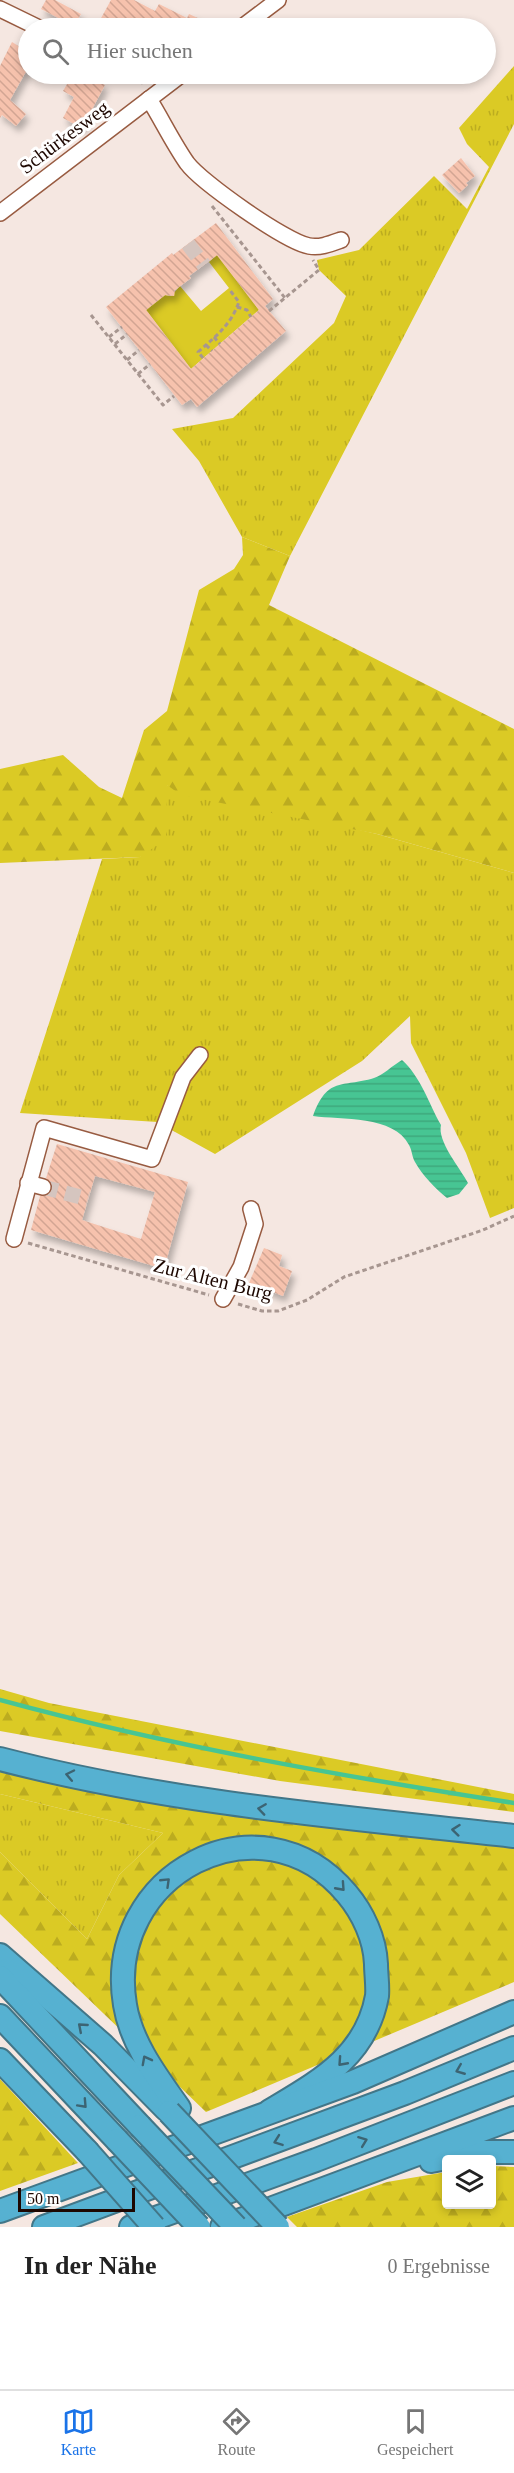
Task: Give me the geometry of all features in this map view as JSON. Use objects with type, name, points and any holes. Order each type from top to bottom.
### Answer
[{"type":"highway","points":[[0,1759],[141,1790],[267,1809],[514,1836]]},
{"type":"highway","points":[[174,2110],[136,2040],[125,2006],[122,1970],[129,1933],[146,1902],[171,1876],[202,1858],[237,1848],[274,1850],[305,1860],[336,1880],[359,1908],[376,1951],[377,1995],[363,2036],[338,2068],[270,2111]]},
{"type":"highway","points":[[0,1955],[174,2110],[213,2159],[278,2227]]},
{"type":"highway","points":[[0,1977],[236,2227]]},
{"type":"highway","points":[[0,2211],[352,2082],[514,2012]]},
{"type":"highway","points":[[0,2016],[199,2227]]},
{"type":"highway","points":[[44,2227],[405,2093],[514,2048]]},
{"type":"highway","points":[[0,2060],[87,2151],[146,2223],[514,2083]]},
{"type":"highway","points":[[222,2227],[514,2118]]},
{"type":"highway","points":[[362,2175],[479,2152],[514,2152]]},
{"type":"highway","points":[[0,2204],[63,2187]]},
{"type":"street","points":[[254,18],[278,0]]},
{"type":"street","points":[[0,9],[18,18]]},
{"type":"street","name":"Schürkesweg","points":[[0,213],[169,84]]},
{"type":"street","points":[[149,99],[188,164],[198,174],[283,236],[311,247],[326,246],[341,240]]},
{"type":"street","points":[[14,1239],[44,1128],[152,1159],[183,1077],[200,1055]]},
{"type":"street","points":[[28,1183],[43,1187]]},
{"type":"street","points":[[224,1299],[241,1268],[255,1224],[251,1209]]},
{"type":"path","points":[[207,200],[285,298]]},
{"type":"path","points":[[269,311],[319,270],[310,254],[311,247]]},
{"type":"path","points":[[203,358],[198,352],[230,324],[237,307],[238,302],[229,289]]},
{"type":"path","points":[[237,307],[247,310],[252,316]]},
{"type":"path","points":[[92,315],[163,405],[174,396]]},
{"type":"path","points":[[109,337],[122,327]]},
{"type":"path","points":[[115,344],[127,334]]},
{"type":"path","points":[[214,337],[220,344]]},
{"type":"path","points":[[206,345],[212,351]]},
{"type":"path","points":[[127,360],[139,350]]},
{"type":"path","points":[[138,374],[150,364]]},
{"type":"path","name":"Zur Alten Burg","points":[[14,1239],[262,1311],[278,1311],[307,1299],[344,1277],[483,1230],[514,1216]]},
{"type":"green space","points":[[514,66],[514,124],[290,556],[242,537],[199,461],[172,429],[233,418],[334,323],[346,296],[319,270],[317,260],[359,250],[434,176],[467,209],[489,167],[467,144],[459,128]]},
{"type":"green space","points":[[217,255],[259,310],[191,369],[146,310],[165,295],[171,296],[180,286],[201,311],[229,288],[209,262]]},
{"type":"green space","points":[[242,537],[290,556],[269,605],[514,729],[514,873],[377,834],[181,795],[167,785],[166,839],[140,857],[0,863],[0,769],[63,755],[99,787],[122,798],[144,730],[167,711],[199,590],[234,569],[243,555]]},
{"type":"green space","points":[[167,785],[377,834],[514,873],[514,1208],[490,1218],[466,1153],[411,1043],[410,1016],[362,1061],[215,1154],[157,1122],[20,1113],[102,859],[140,857]]},
{"type":"green space","points":[[0,1689],[49,1703],[514,1794],[514,1812],[280,1781],[0,1731]]},
{"type":"green space","points":[[0,1762],[514,1841],[514,1982],[206,2112],[0,1914],[0,1852],[87,1939],[119,1875],[163,1833],[0,1794]]},
{"type":"green space","points":[[0,1794],[163,1833],[119,1875],[87,1939],[0,1852]]},
{"type":"green space","points":[[0,2079],[78,2163],[0,2191]]},
{"type":"green space","points":[[496,2166],[514,2167],[514,2227],[297,2227],[287,2217],[387,2182],[442,2173],[442,2209],[496,2209]]},
{"type":"shaded area","points":[[402,1060],[424,1091],[441,1125],[442,1139],[468,1183],[459,1194],[447,1198],[434,1186],[415,1162],[409,1145],[402,1135],[392,1128],[366,1121],[313,1116],[324,1095],[330,1089],[377,1077]]},
{"type":"building","points":[[46,0],[55,0],[81,14],[79,18],[58,18],[41,9]]},
{"type":"building","points":[[111,0],[134,0],[155,11],[159,4],[187,18],[101,18]]},
{"type":"building","points":[[12,42],[18,46],[19,84],[10,100],[26,114],[16,126],[2,115],[0,118],[0,66]]},
{"type":"building","points":[[67,84],[105,85],[82,128],[63,118],[74,97],[63,91]]},
{"type":"building","points":[[461,158],[475,176],[459,193],[442,175]]},
{"type":"building","points":[[216,223],[273,299],[265,306],[286,331],[197,407],[191,399],[182,405],[106,307],[172,253],[173,255]],"holes":[[[217,255],[259,310],[191,369],[146,310],[165,295],[174,296],[175,290],[191,278],[189,276]]]},
{"type":"building","points":[[57,1144],[188,1182],[164,1269],[31,1230],[40,1196],[46,1196],[52,1190],[52,1184],[46,1178]],"holes":[[[95,1176],[155,1192],[141,1239],[82,1220]]]},
{"type":"building","points":[[264,1248],[282,1255],[279,1266],[292,1271],[283,1296],[249,1283]]},
{"type":"waterway","points":[[0,1700],[191,1746],[384,1782],[514,1803]]},
{"type":"tunnel","points":[[188,244],[204,265]]},
{"type":"tunnel","points":[[43,1187],[88,1199]]}]
